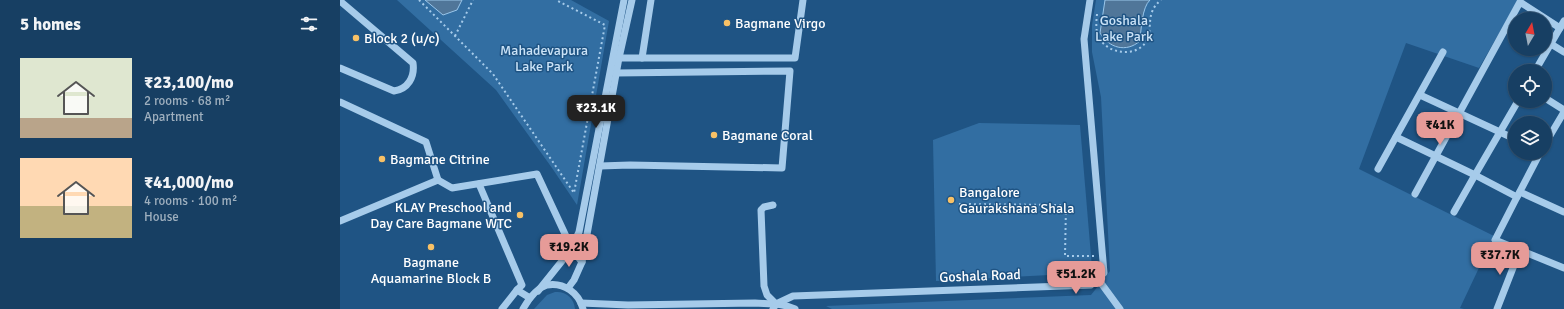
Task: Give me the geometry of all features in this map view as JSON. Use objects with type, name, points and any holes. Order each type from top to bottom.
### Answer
[{"type":"street","points":[[538,291],[572,249],[579,232],[624,0]]},
{"type":"street","points":[[568,288],[574,280],[582,262],[616,73],[632,0]]},
{"type":"street","points":[[642,58],[651,0]]},
{"type":"street","points":[[619,58],[795,58],[803,0]]},
{"type":"street","points":[[1090,0],[1084,39],[1104,273],[1098,280],[1120,309]]},
{"type":"street","points":[[340,1],[412,63],[414,68],[409,83],[394,91],[340,68]]},
{"type":"street","points":[[1415,194],[1520,2],[1562,24],[1552,42]]},
{"type":"street","points":[[1552,45],[1564,52]]},
{"type":"street","points":[[1378,169],[1443,52]]},
{"type":"street","points":[[600,166],[611,167],[630,165],[782,168],[790,72],[616,73]]},
{"type":"street","points":[[1420,95],[1508,135]]},
{"type":"street","points":[[340,102],[426,142],[438,180],[452,188],[537,174],[572,249],[582,262]]},
{"type":"street","points":[[1552,103],[1564,111],[1561,125],[1552,136]]},
{"type":"street","points":[[1454,212],[1514,108]]},
{"type":"street","points":[[1396,137],[1518,194],[1564,212]]},
{"type":"street","points":[[1536,160],[1495,240],[1564,268]]},
{"type":"street","points":[[340,221],[438,180]]},
{"type":"street","points":[[479,184],[522,285],[502,309]]},
{"type":"street","points":[[773,205],[764,207],[761,210],[764,286],[775,307]]},
{"type":"street","points":[[1497,309],[1520,250]]},
{"type":"street","name":"Goshala Road","points":[[775,307],[793,296],[1091,285],[1098,280]]},
{"type":"street","points":[[523,309],[530,298],[546,285],[557,285],[568,288],[576,295],[582,306],[786,307],[795,309]]},
{"type":"street","points":[[517,290],[530,298]]},
{"type":"street","points":[[786,307],[793,296]]},
{"type":"path","points":[[419,0],[493,74],[574,193],[605,25],[556,0]]},
{"type":"path","points":[[455,36],[473,0]]},
{"type":"path","points":[[1098,8],[1096,30],[1100,40],[1108,48],[1124,52],[1134,50],[1147,40],[1151,12],[1160,0]]},
{"type":"path","points":[[959,204],[1066,205],[1065,256],[1102,256]]},
{"type":"green space","name":"Mahadevapura Lake Park","points":[[397,0],[425,0],[443,15],[457,10],[462,0],[571,0],[609,21],[577,205],[496,90]]},
{"type":"green space","name":"Goshala Lake Park","points":[[1096,0],[1518,0],[1511,12],[1508,12],[1508,17],[1479,68],[1406,43],[1359,169],[1494,236],[1460,308],[1464,309],[832,309],[826,306],[1091,295],[1110,271],[1101,97],[1092,52],[1092,25]]},
{"type":"green space","points":[[979,123],[1080,125],[1092,268],[1087,273],[936,281],[933,140]]},
{"type":"green space","points":[[555,292],[563,293],[569,296],[575,309],[534,309],[547,295]]},
{"type":"shaded area","points":[[425,0],[462,0],[457,10],[443,15]]},
{"type":"shaded area","points":[[1105,0],[1150,0],[1145,8],[1141,25],[1140,41],[1135,45],[1124,48],[1118,47],[1108,42],[1100,33]]},
{"type":"place","name":"Bagmane Virgo","points":[[727,23]]},
{"type":"place","name":"Block 2 (u/c)","points":[[356,38]]},
{"type":"place","name":"Bagmane Coral","points":[[714,135]]},
{"type":"place","name":"Bagmane Citrine","points":[[382,159]]},
{"type":"place","name":"Bangalore Gaurakshana Shala","points":[[951,200]]},
{"type":"place","name":"KLAY Preschool and Day Care Bagmane WTC","points":[[520,215]]},
{"type":"place","name":"Bagmane Aquamarine Block B","points":[[431,247]]}]
